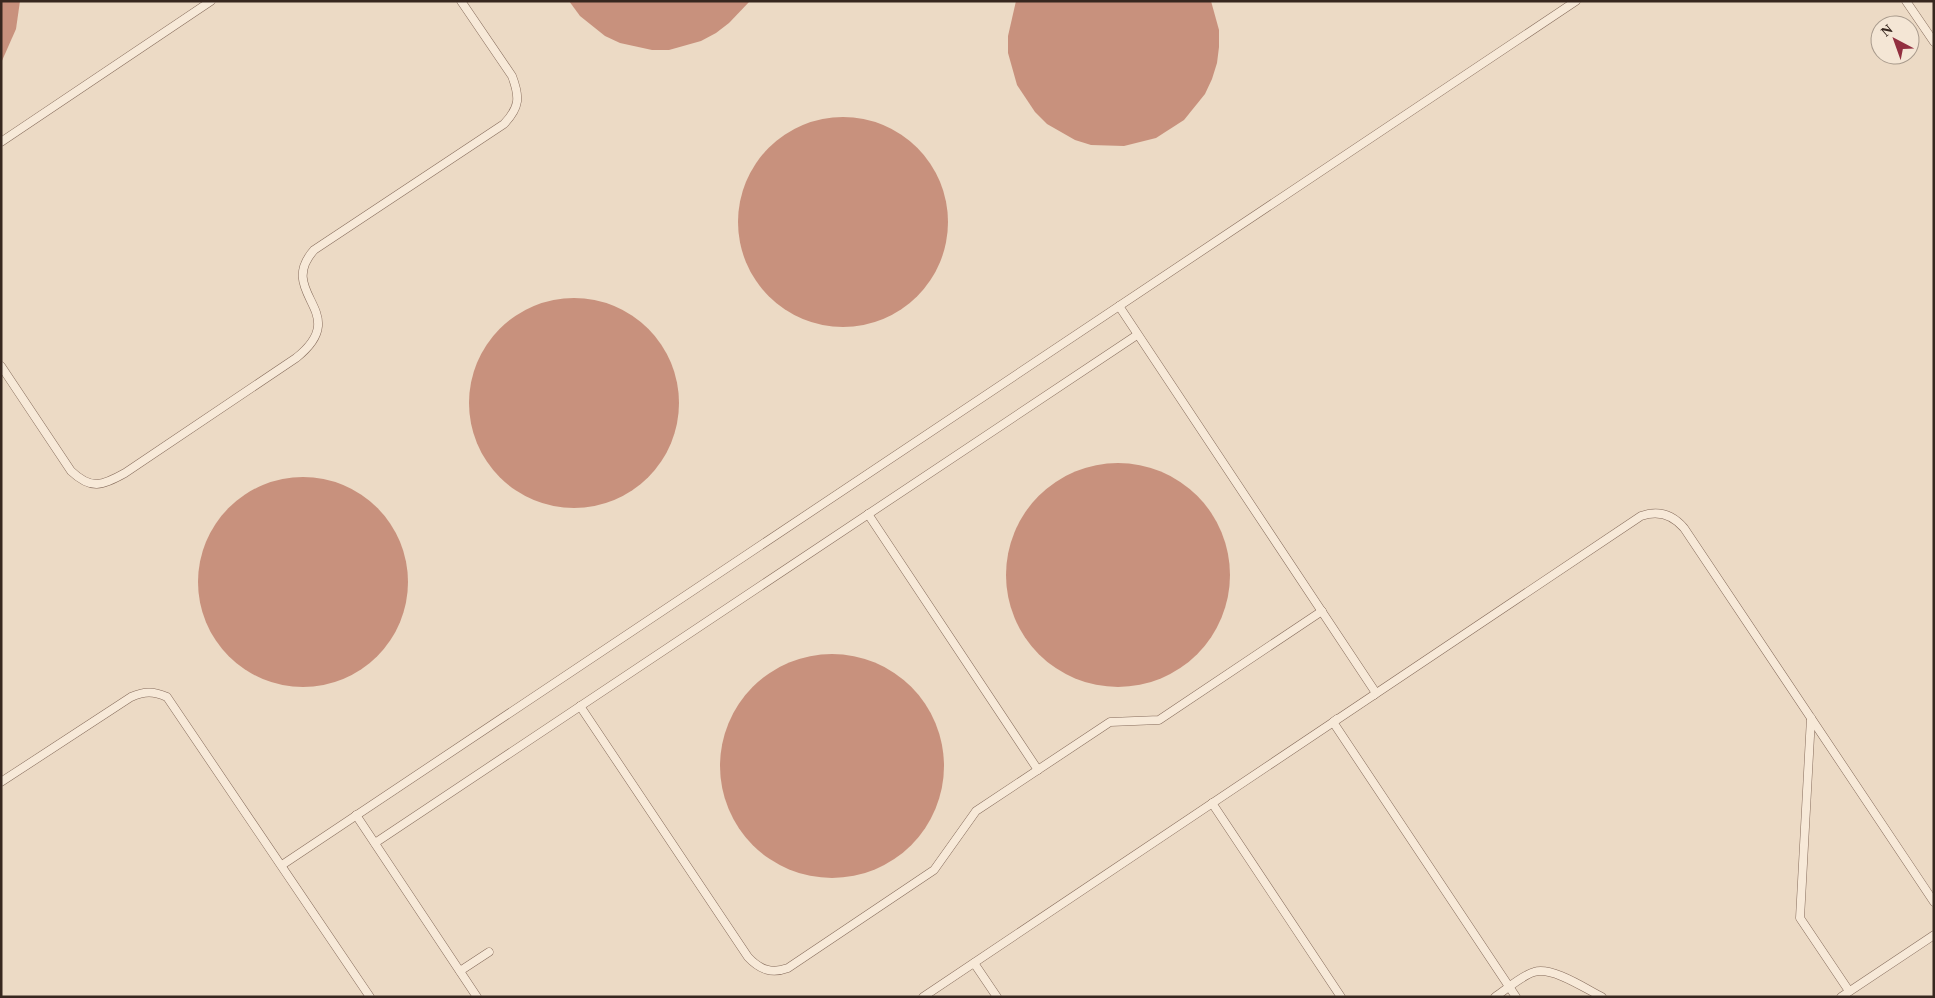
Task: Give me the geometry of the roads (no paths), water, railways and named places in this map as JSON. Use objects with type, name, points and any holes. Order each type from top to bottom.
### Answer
[{"type":"lane","points":[[1,142],[211,1]]},
{"type":"lane","points":[[1,366],[71,471],[81,480],[95,486],[110,482],[125,473],[303,353],[309,348],[317,335],[319,319],[303,282],[302,268],[310,254],[504,124],[514,113],[518,101],[512,76],[461,1]]},
{"type":"lane","points":[[282,865],[1576,1]]},
{"type":"lane","points":[[1906,1],[1934,42]]},
{"type":"lane","points":[[1119,306],[1376,693],[1333,722],[1516,997]]},
{"type":"lane","points":[[375,843],[1137,335]]},
{"type":"lane","points":[[923,997],[1641,516],[1656,513],[1672,517],[1684,528],[1934,902]]},
{"type":"lane","points":[[868,514],[1038,770]]},
{"type":"lane","points":[[580,706],[748,957],[759,967],[774,971],[788,968],[934,870],[976,812],[1110,722],[1159,720],[1322,611]]},
{"type":"lane","points":[[1,782],[131,697],[143,692],[157,692],[167,697],[370,997]]},
{"type":"lane","points":[[1811,718],[1800,918],[1849,991]]},
{"type":"lane","points":[[1212,803],[1341,997]]},
{"type":"lane","points":[[356,816],[477,997]]},
{"type":"lane","points":[[1841,997],[1934,935]]},
{"type":"lane","points":[[460,972],[489,952]]},
{"type":"lane","points":[[974,962],[997,997]]},
{"type":"lane","points":[[1495,997],[1531,973],[1543,970],[1555,973],[1602,997]]}]
